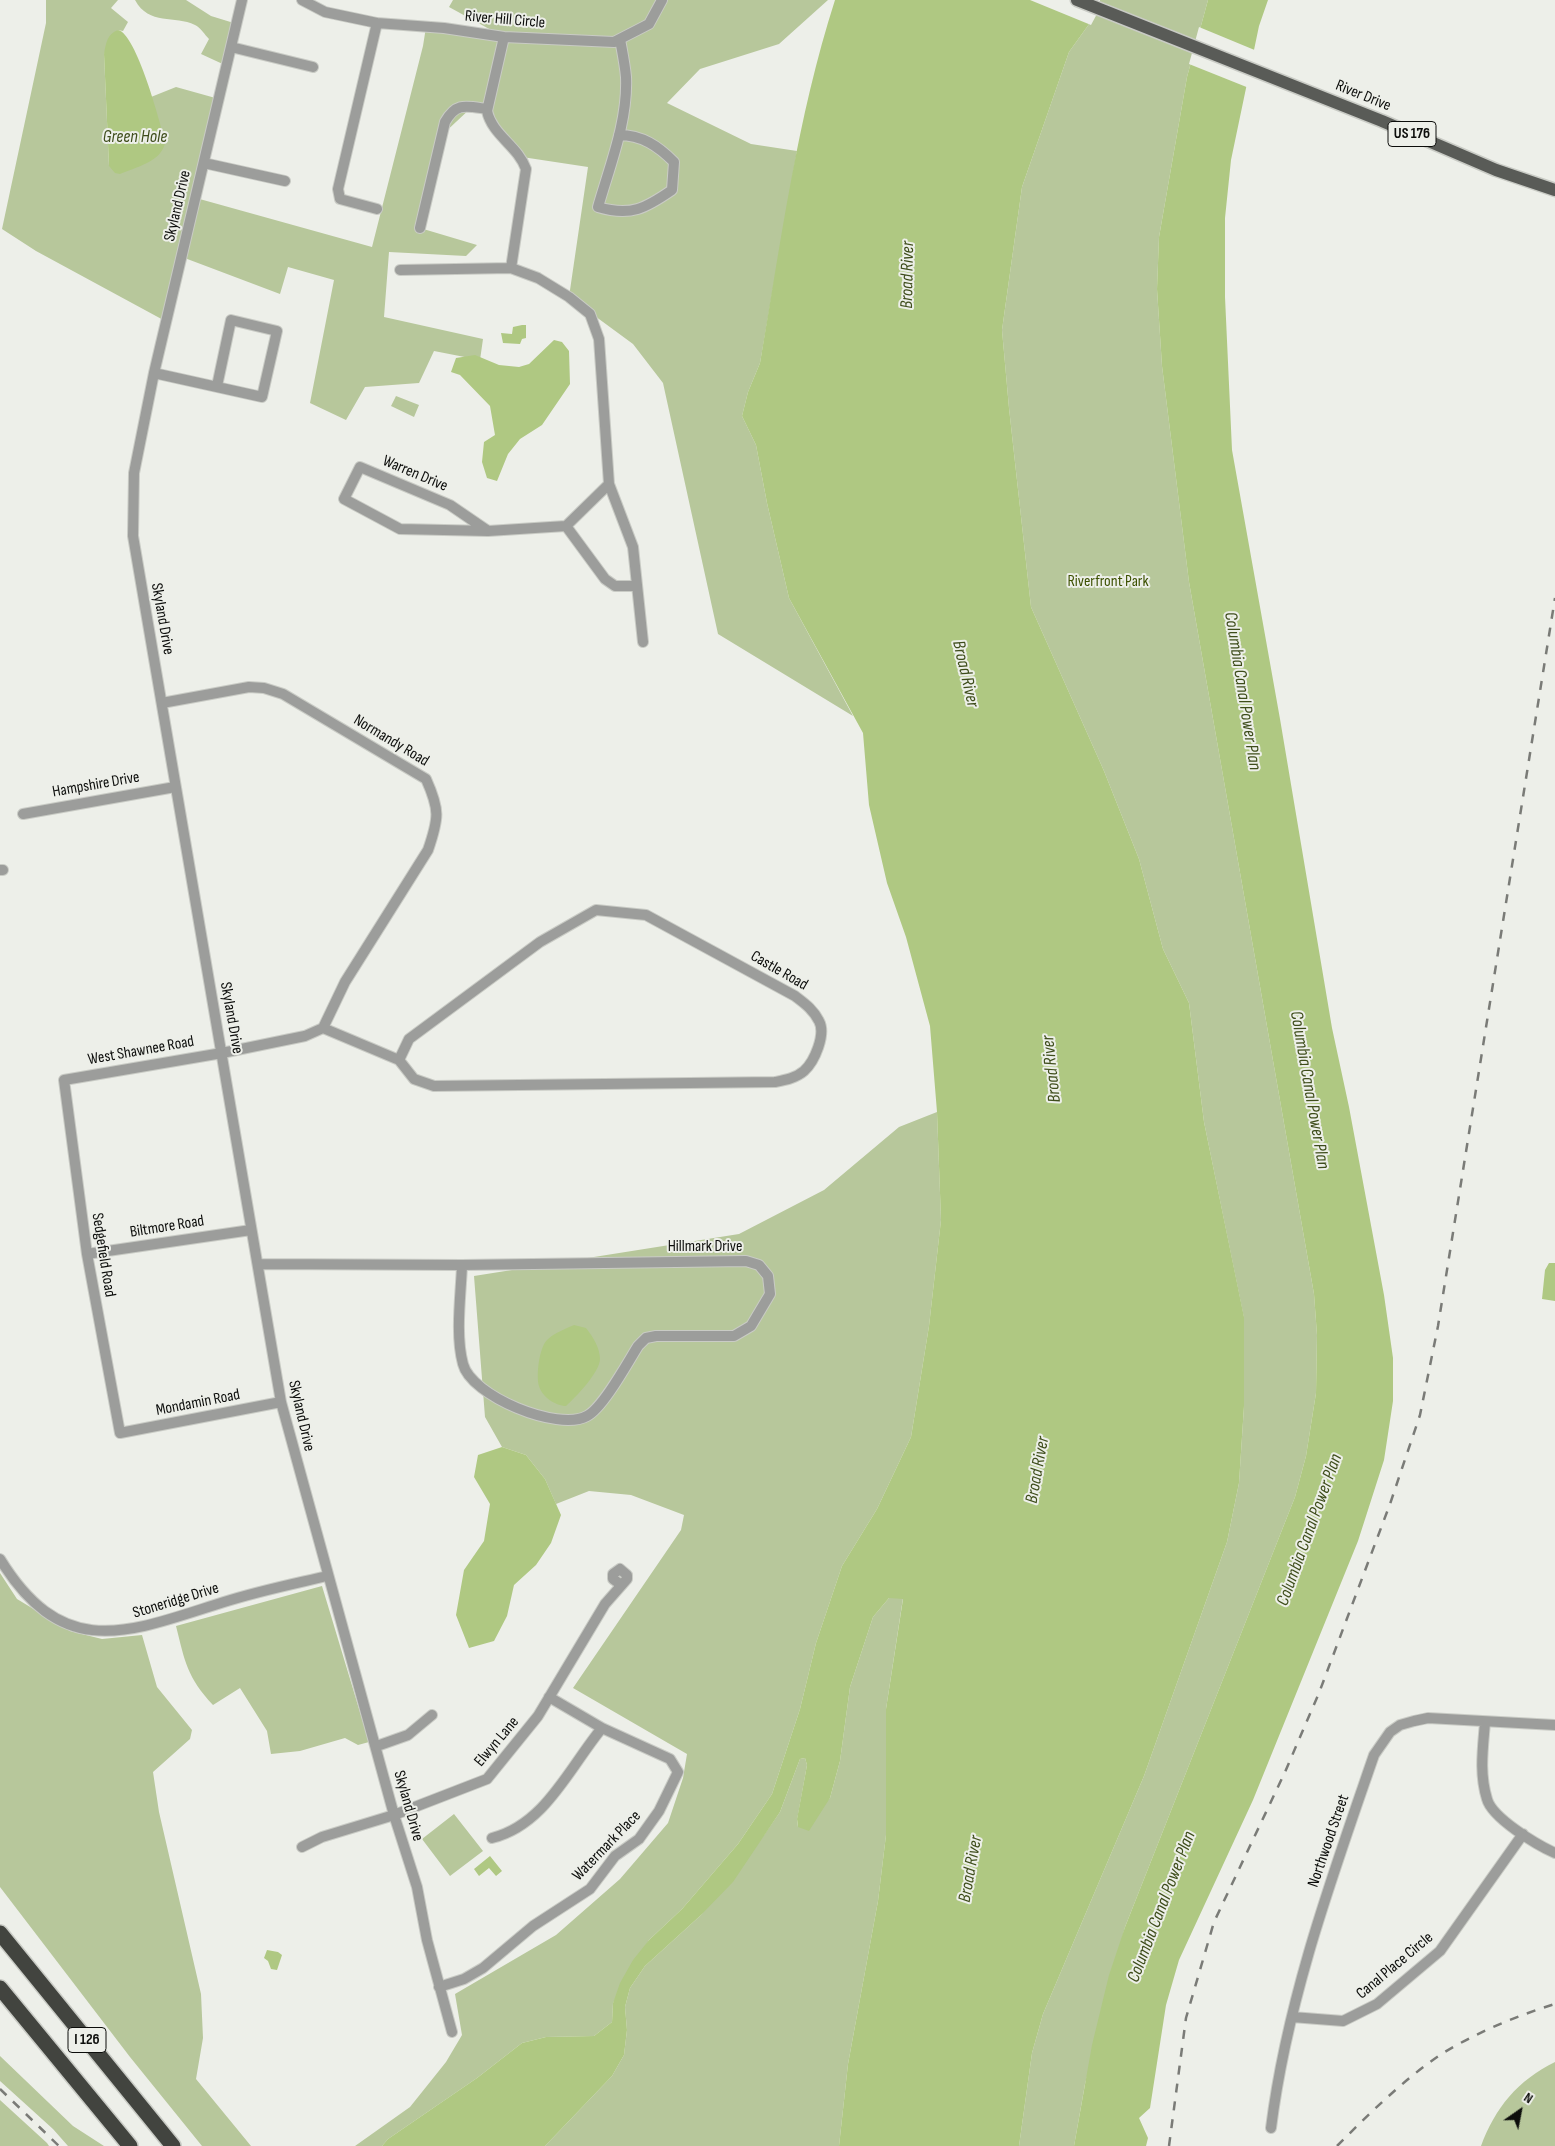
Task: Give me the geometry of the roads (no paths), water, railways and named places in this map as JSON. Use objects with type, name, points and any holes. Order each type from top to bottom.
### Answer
[{"type":"highway","name":"I 126","points":[[0,1933],[173,2146]]},
{"type":"highway","name":"I 126","points":[[0,1988],[130,2146]]},
{"type":"main road","name":"River Drive","points":[[1077,0],[1390,124],[1496,170],[1555,190]]},
{"type":"street","name":"Skyland Drive","points":[[242,0],[154,373],[134,473],[132,523],[144,607],[251,1230],[259,1264],[281,1402],[327,1576],[377,1746],[394,1815],[417,1887],[439,1988],[452,2032]]},
{"type":"street","name":"River Hill Circle","points":[[302,0],[325,12],[377,23],[444,28],[504,37],[614,42],[649,24],[662,0]]},
{"type":"street","points":[[377,23],[338,189],[340,199],[377,209]]},
{"type":"street","points":[[504,37],[487,109],[490,123],[522,157],[526,169],[511,268]]},
{"type":"street","points":[[619,135],[633,135],[659,147],[674,162],[672,190],[646,208],[616,212],[598,207],[619,135],[626,78],[620,39]]},
{"type":"street","points":[[231,47],[313,67]]},
{"type":"street","points":[[420,228],[445,122],[452,110],[460,107],[487,109]]},
{"type":"street","points":[[204,162],[285,181]]},
{"type":"street","points":[[400,270],[511,268],[538,278],[569,297],[590,314],[599,339],[609,484],[633,547],[642,642]]},
{"type":"street","points":[[154,373],[262,397],[277,331],[231,320],[217,386]]},
{"type":"street","name":"Warren Drive","points":[[488,531],[450,505],[360,467],[344,499],[400,529],[488,531],[566,526]]},
{"type":"street","points":[[609,484],[566,526],[605,579],[615,586],[637,586]]},
{"type":"street","name":"Normandy Road","points":[[162,703],[232,690],[264,688],[283,694],[426,779],[436,802],[436,826],[428,850],[350,974],[322,1028]]},
{"type":"street","name":"Hampshire Drive","points":[[23,814],[176,786]]},
{"type":"street","name":"Castle Road","points":[[322,1028],[398,1060],[414,1079],[434,1086],[775,1082],[792,1078],[804,1071],[814,1057],[820,1039],[820,1023],[812,1010],[794,996],[646,915],[596,910],[540,942],[409,1039],[398,1060]]},
{"type":"street","points":[[222,1053],[305,1036],[322,1028]]},
{"type":"street","name":"West Shawnee Road","points":[[64,1080],[222,1053]]},
{"type":"street","name":"Sedgefield Road","points":[[64,1080],[87,1254],[120,1433]]},
{"type":"street","name":"Biltmore Road","points":[[87,1254],[251,1230]]},
{"type":"street","name":"Hillmark Drive","points":[[259,1264],[462,1265],[746,1261],[759,1265],[768,1276],[770,1294],[751,1326],[734,1336],[656,1336],[646,1338],[638,1346],[599,1406],[588,1416],[575,1421],[560,1420],[524,1410],[494,1397],[474,1381],[463,1366],[460,1347],[462,1265]]},
{"type":"street","name":"Mondamin Road","points":[[120,1433],[281,1402]]},
{"type":"street","name":"Stoneridge Drive","points":[[0,1559],[31,1599],[63,1623],[101,1632],[146,1627],[227,1601],[327,1576]]},
{"type":"street","name":"Elwyn Lane","points":[[302,1847],[322,1837],[394,1815],[487,1779],[538,1716],[604,1604],[620,1584]]},
{"type":"street","name":"Watermark Place","points":[[439,1988],[464,1979],[483,1968],[533,1926],[590,1888],[615,1856],[639,1839],[659,1811],[678,1772],[670,1759],[602,1728],[549,1697]]},
{"type":"street","points":[[377,1746],[408,1735],[432,1715]]},
{"type":"street","name":"Northwood Street","points":[[1270,2128],[1277,2079],[1325,1899],[1374,1755],[1380,1744],[1390,1732],[1400,1725],[1428,1718],[1555,1725]]},
{"type":"street","points":[[1485,1722],[1481,1762],[1487,1800],[1495,1813],[1523,1834],[1555,1853]]},
{"type":"street","points":[[492,1838],[508,1834],[536,1815],[602,1728]]},
{"type":"street","name":"Canal Place Circle","points":[[1292,2017],[1343,2021],[1376,2004],[1440,1951],[1523,1834]]},
{"type":"water","name":"Broad River","points":[[835,0],[1097,0],[1092,20],[1069,52],[1022,187],[1002,330],[1031,607],[1104,771],[1139,859],[1163,949],[1189,1003],[1204,1122],[1244,1317],[1244,1406],[1239,1483],[1227,1542],[1144,1776],[1043,2014],[1032,2053],[1019,2146],[839,2146],[848,2064],[878,1901],[886,1835],[886,1709],[903,1599],[889,1598],[873,1617],[850,1687],[840,1761],[830,1798],[809,1831],[798,1827],[797,1819],[807,1765],[805,1758],[800,1759],[780,1812],[733,1882],[700,1916],[645,1966],[630,1988],[625,2007],[627,2030],[624,2055],[612,2076],[545,2146],[382,2146],[388,2139],[477,2078],[522,2043],[546,2037],[594,2036],[612,2022],[613,2003],[620,1983],[633,1960],[649,1940],[682,1909],[738,1844],[772,1794],[800,1709],[816,1643],[842,1566],[877,1509],[911,1437],[929,1326],[941,1220],[937,1112],[930,1026],[906,937],[887,883],[869,805],[863,733],[789,598],[756,445],[742,416],[748,392],[760,363],[800,135],[810,89]]},
{"type":"water","name":"Columbia Canal Power Plan","points":[[1208,0],[1268,0],[1259,26],[1231,160],[1225,218],[1225,297],[1232,450],[1332,1028],[1349,1107],[1384,1295],[1393,1358],[1393,1401],[1384,1460],[1358,1541],[1253,1800],[1179,1960],[1166,2005],[1150,2108],[1139,2118],[1148,2138],[1146,2146],[1074,2146],[1092,2045],[1109,1975],[1125,1927],[1295,1497],[1306,1456],[1316,1393],[1317,1335],[1314,1294],[1189,582],[1162,366],[1157,289],[1159,237],[1187,77]]},
{"type":"water","name":"Green Hole","points":[[118,30],[125,35],[140,62],[165,143],[159,155],[147,163],[120,174],[115,173],[109,166],[104,54],[109,36]]},
{"type":"water","points":[[526,325],[526,338],[522,339],[520,344],[503,343],[501,333],[512,334],[513,327]]},
{"type":"water","points":[[554,340],[562,342],[569,351],[570,384],[542,425],[520,439],[508,454],[497,481],[487,478],[482,462],[484,442],[495,435],[490,406],[460,375],[451,372],[456,358],[475,355],[499,365],[519,367],[529,364]]},
{"type":"water","points":[[1549,1263],[1555,1263],[1555,1301],[1542,1299],[1545,1270]]},
{"type":"water","points":[[574,1325],[586,1328],[596,1343],[600,1359],[596,1371],[586,1384],[566,1406],[562,1406],[543,1394],[538,1381],[539,1362],[542,1349],[547,1340],[556,1333]]},
{"type":"water","points":[[502,1447],[526,1455],[545,1479],[561,1515],[551,1543],[536,1565],[514,1585],[507,1616],[494,1641],[469,1648],[456,1615],[464,1570],[484,1541],[490,1504],[474,1477],[478,1455]]},
{"type":"water","points":[[490,1856],[502,1871],[496,1876],[489,1868],[479,1876],[474,1869]]},
{"type":"water","points":[[267,1950],[278,1952],[282,1955],[277,1970],[271,1969],[268,1961],[264,1958]]},
{"type":"railway","points":[[1169,2146],[1186,2018],[1214,1922],[1285,1772],[1319,1693],[1390,1504],[1420,1415],[1438,1326],[1555,598]]},
{"type":"railway","points":[[1337,2146],[1399,2087],[1440,2055],[1467,2039],[1496,2026],[1555,2004]]},
{"type":"railway","points":[[0,2089],[59,2146]]},
{"type":"park label","name":"Riverfront Park","points":[[1108,582]]}]
